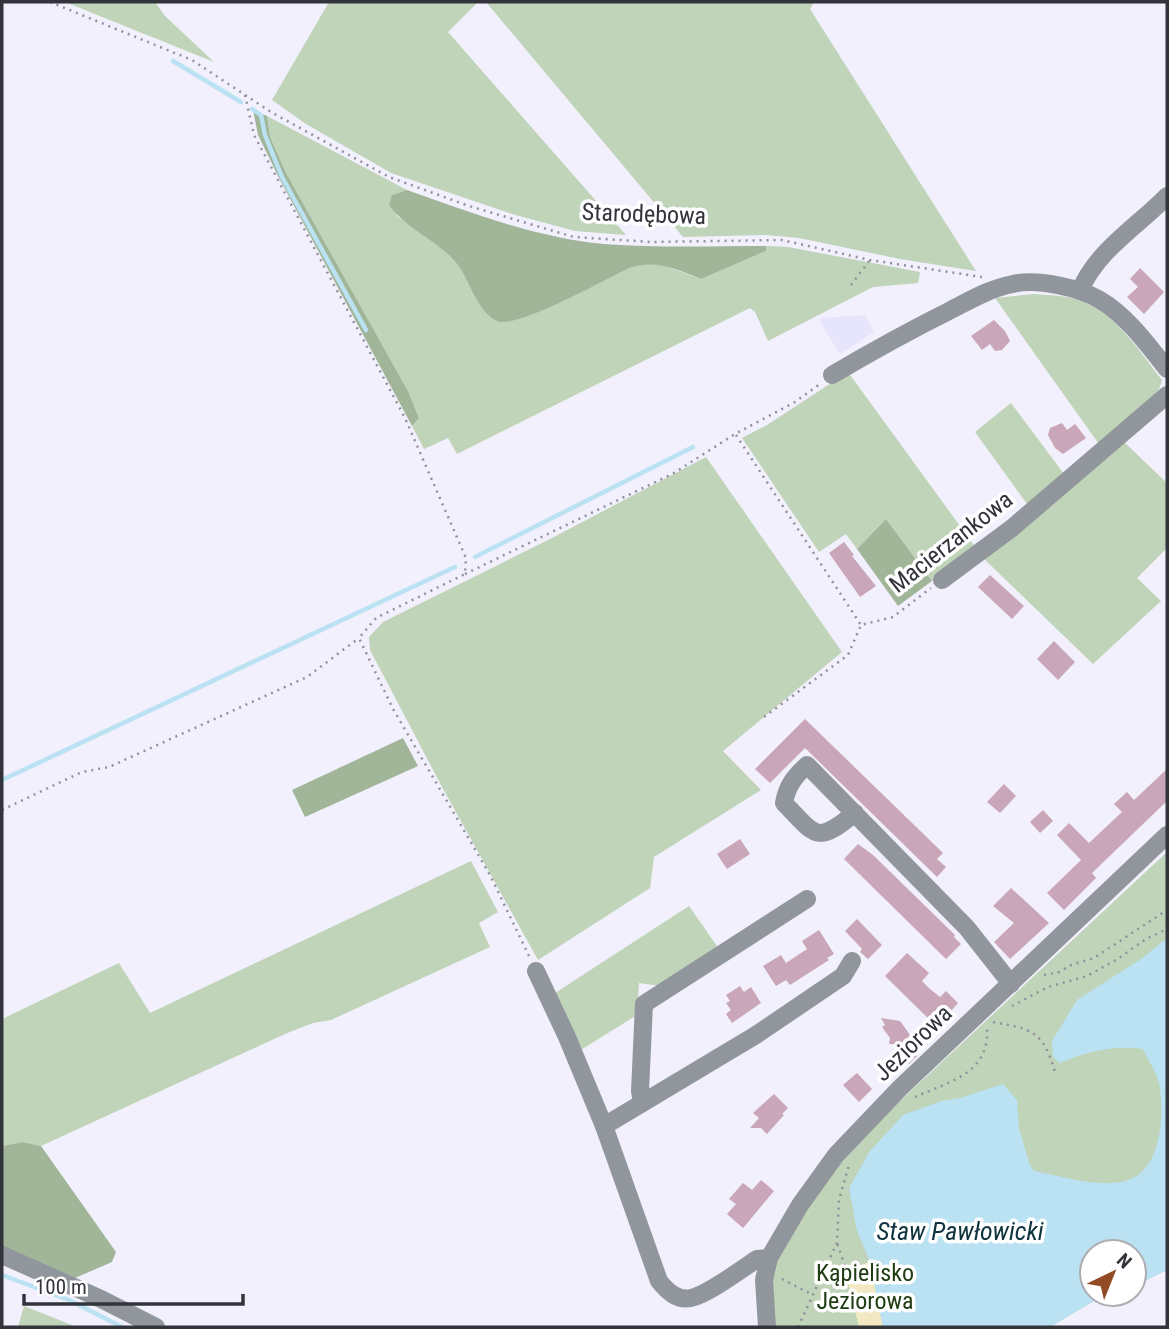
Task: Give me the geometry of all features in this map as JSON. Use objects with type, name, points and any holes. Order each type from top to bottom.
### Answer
[{"type":"street","points":[[1080,291],[1096,263],[1167,196]]},
{"type":"street","points":[[832,375],[897,337],[1000,287],[1031,282],[1080,291],[1098,299],[1135,331],[1167,369]]},
{"type":"street","name":"Macierzankowa","points":[[942,580],[1012,528],[1167,395]]},
{"type":"street","points":[[855,813],[1017,978]]},
{"type":"street","name":"Jeziorowa","points":[[766,1327],[764,1280],[768,1265],[800,1205],[844,1145],[1167,835]]},
{"type":"street","points":[[642,1103],[640,1091],[644,1004],[807,899]]},
{"type":"street","points":[[604,1126],[756,1035],[843,976],[852,961]]},
{"type":"street","points":[[536,971],[604,1126],[659,1281],[676,1297],[691,1298],[757,1259],[768,1265]]},
{"type":"street","points":[[2,1255],[156,1327]]},
{"type":"path","name":"Starodębowa","points":[[50,2],[192,60],[271,112],[388,177],[469,206],[574,237],[652,242],[782,240],[870,260],[980,276],[1000,287]]},
{"type":"path","points":[[245,95],[254,135],[405,418],[463,550],[466,558],[465,574]]},
{"type":"path","points":[[851,285],[870,260]]},
{"type":"path","points":[[2,810],[82,772],[108,766],[307,677],[359,638],[376,618],[674,473],[735,434],[795,402],[832,375]]},
{"type":"path","points":[[735,434],[861,625],[848,654],[764,718]]},
{"type":"path","name":"Macierzankowa","points":[[861,625],[894,617],[942,580]]},
{"type":"path","points":[[359,638],[393,709],[490,875],[536,971]]},
{"type":"path","points":[[1017,978],[1059,972],[1094,958],[1167,910]]},
{"type":"path","points":[[1004,1010],[1041,990],[1087,976],[1167,929]]},
{"type":"path","points":[[915,1097],[953,1082],[978,1062],[988,1044],[989,1021],[995,1017]]},
{"type":"path","points":[[989,1021],[1017,1026],[1042,1040],[1048,1049],[1055,1072]]},
{"type":"path","points":[[799,1327],[837,1243],[839,1200],[849,1165]]},
{"type":"path","points":[[825,1270],[829,1272],[845,1266],[837,1243]]},
{"type":"path","points":[[768,1265],[813,1295]]},
{"type":"shaded area","points":[[865,315],[874,332],[840,354],[819,320]]},
{"type":"green space","points":[[65,2],[155,2],[165,16],[214,62]]},
{"type":"green space","points":[[329,2],[478,2],[448,32],[626,235],[575,231],[512,214],[391,173],[306,124],[272,100]]},
{"type":"green space","points":[[486,2],[814,2],[810,9],[976,271],[900,259],[799,238],[766,235],[683,237]]},
{"type":"green space","points":[[253,110],[267,116],[270,137],[286,173],[408,391],[419,418],[412,426],[278,176],[258,135]]},
{"type":"green space","points":[[267,116],[407,190],[392,195],[397,216],[438,244],[458,265],[484,308],[644,263],[660,264],[701,279],[766,251],[766,246],[788,247],[920,272],[918,283],[873,287],[768,341],[755,312],[750,308],[457,454],[448,438],[424,449],[412,426],[419,418],[408,391],[286,173],[270,137]]},
{"type":"green space","points":[[407,190],[504,223],[579,241],[645,246],[766,246],[766,251],[701,279],[657,265],[639,265],[541,311],[507,322],[497,321],[484,311],[457,264],[441,248],[396,214],[389,205],[392,195]]},
{"type":"green space","points":[[1034,294],[1071,298],[1099,310],[1123,331],[1162,380],[1159,390],[1101,447],[995,298]]},
{"type":"green space","points":[[848,372],[976,548],[932,581],[886,519],[857,549],[846,534],[819,552],[742,438],[767,425]]},
{"type":"green space","points":[[1011,403],[1067,478],[1030,508],[975,432]]},
{"type":"green space","points":[[1124,442],[1167,483],[1167,548],[1137,578],[1161,601],[1093,664],[980,555]]},
{"type":"green space","points":[[706,457],[842,652],[723,751],[761,790],[654,857],[650,888],[538,960],[370,650],[369,637],[383,622]]},
{"type":"green space","points":[[886,519],[932,581],[898,606],[857,549]]},
{"type":"green space","points":[[403,738],[418,766],[305,817],[292,790]]},
{"type":"green space","name":"Kąpielisko Jeziorowa","points":[[1167,852],[1167,1270],[1148,1279],[1148,1238],[1078,1238],[1078,1308],[1082,1308],[1050,1327],[773,1327],[770,1289],[785,1246],[812,1202],[870,1129]]},
{"type":"green space","points":[[471,861],[498,912],[479,923],[490,947],[331,1020],[313,1023],[285,1034],[41,1146],[23,1142],[2,1146],[2,1019],[119,963],[150,1013]]},
{"type":"green space","points":[[689,906],[719,949],[661,986],[639,983],[637,1015],[576,1053],[552,995]]},
{"type":"green space","points":[[23,1142],[41,1146],[116,1252],[112,1262],[75,1278],[2,1248],[2,1146]]},
{"type":"green space","points":[[24,1306],[77,1327],[18,1327]]},
{"type":"sand","points":[[870,1262],[883,1327],[859,1327],[845,1270]]},
{"type":"water","name":"Staw Pawłowicki","points":[[1167,938],[1167,1270],[1148,1279],[1148,1238],[1078,1238],[1078,1308],[1082,1308],[1050,1327],[883,1327],[870,1262],[857,1231],[849,1188],[870,1151],[903,1115],[941,1101],[960,1098],[1003,1084],[1017,1100],[1019,1128],[1034,1171],[1091,1182],[1114,1183],[1137,1176],[1147,1167],[1154,1154],[1161,1125],[1161,1095],[1154,1070],[1143,1049],[1100,1050],[1060,1063],[1053,1057],[1052,1041],[1077,1000],[1141,959]]},
{"type":"building","points":[[1140,268],[1164,292],[1144,314],[1127,297],[1138,287],[1130,279]]},
{"type":"building","points":[[994,320],[1010,341],[1002,350],[995,351],[990,344],[982,350],[971,336]]},
{"type":"building","points":[[1062,423],[1067,430],[1075,424],[1086,438],[1063,454],[1055,448],[1048,435],[1050,428]]},
{"type":"building","points":[[844,542],[876,586],[860,597],[829,553]]},
{"type":"building","points":[[990,575],[1024,606],[1012,619],[978,587]]},
{"type":"building","points":[[1054,641],[1075,662],[1058,680],[1037,659]]},
{"type":"building","points":[[805,719],[943,853],[937,859],[946,867],[937,877],[805,748],[770,783],[755,769]]},
{"type":"building","points":[[1167,769],[1167,801],[1092,873],[1096,878],[1064,910],[1047,893],[1081,860],[1057,835],[1069,823],[1089,843],[1122,812],[1114,804],[1127,792],[1134,800]]},
{"type":"building","points":[[1004,784],[1016,796],[1000,813],[987,802]]},
{"type":"building","points":[[1043,810],[1053,821],[1040,833],[1030,822]]},
{"type":"building","points":[[740,839],[750,854],[727,869],[717,854]]},
{"type":"building","points":[[858,844],[873,855],[955,935],[961,944],[946,959],[844,859]]},
{"type":"building","points":[[1011,888],[1049,923],[1010,959],[994,942],[1014,923],[993,906]]},
{"type":"building","points":[[857,919],[882,945],[868,959],[845,931]]},
{"type":"building","points":[[819,930],[834,954],[790,985],[786,980],[776,986],[763,966],[781,955],[786,963],[807,949],[802,941]]},
{"type":"building","points":[[907,953],[929,973],[922,981],[930,989],[940,997],[946,991],[958,1003],[937,1027],[885,976]]},
{"type":"building","points":[[740,986],[744,992],[751,987],[761,1003],[732,1023],[726,1014],[731,1010],[726,1003],[730,1001],[726,995]]},
{"type":"building","points":[[881,1018],[900,1021],[916,1043],[910,1047],[917,1056],[909,1064],[895,1044],[889,1044],[890,1038],[882,1027],[885,1025]]},
{"type":"building","points":[[857,1073],[872,1089],[859,1102],[843,1085]]},
{"type":"building","points":[[774,1094],[788,1108],[782,1114],[784,1115],[767,1134],[761,1128],[750,1128],[759,1118],[753,1113]]},
{"type":"building","points":[[761,1180],[774,1191],[743,1228],[727,1214],[736,1204],[729,1199],[743,1183],[752,1190]]},
{"type":"waterway","points":[[173,61],[241,102]]},
{"type":"waterway","points":[[252,109],[261,115],[265,135],[282,177],[366,330]]},
{"type":"waterway","points":[[475,557],[693,447]]},
{"type":"waterway","points":[[2,780],[455,567]]},
{"type":"waterway","points":[[2,1275],[69,1300],[122,1327]]}]
